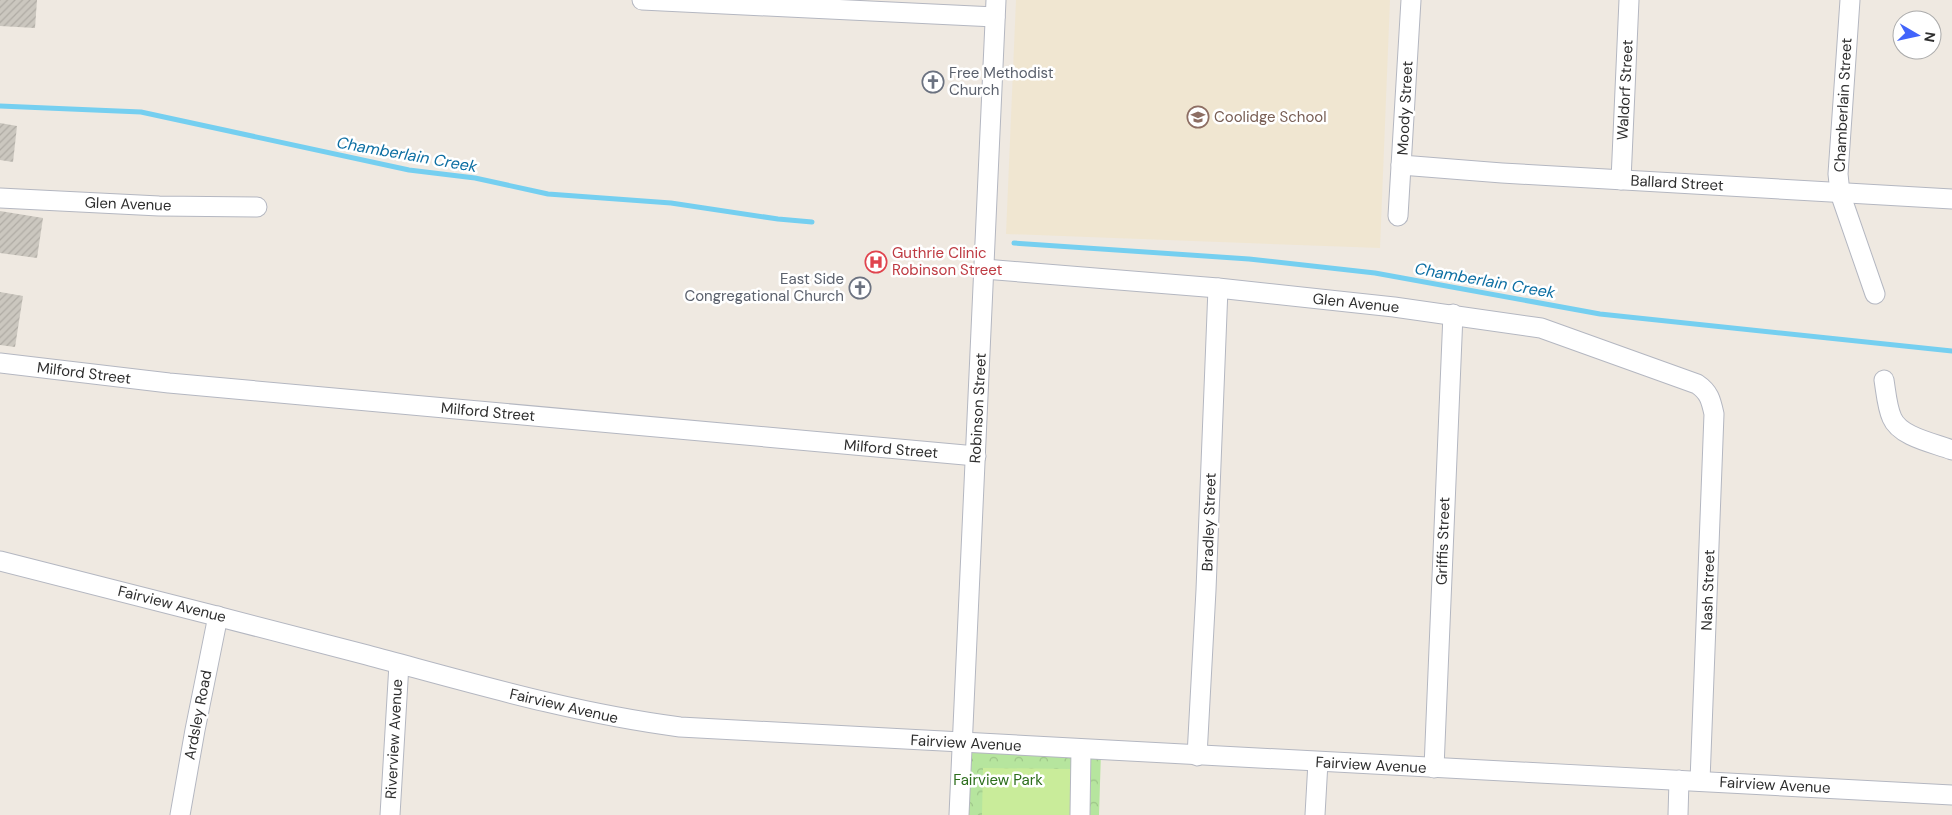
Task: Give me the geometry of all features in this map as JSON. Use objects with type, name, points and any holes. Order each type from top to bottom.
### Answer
[{"type":"street","points":[[642,0],[995,8]]},
{"type":"street","name":"Moody Street","points":[[1398,216],[1411,0]]},
{"type":"street","name":"Waldorf Street","points":[[1621,180],[1630,0]]},
{"type":"street","name":"Chamberlain Street","points":[[1850,0],[1838,174],[1840,192],[1875,294]]},
{"type":"street","name":"Robinson Street","points":[[959,815],[995,8]]},
{"type":"street","name":"Ballard Street","points":[[1402,165],[1502,173],[1952,199]]},
{"type":"street","name":"Glen Avenue","points":[[0,198],[159,206],[257,207]]},
{"type":"street","name":"Glen Avenue","points":[[984,269],[1218,288],[1453,314],[1541,328],[1697,384],[1706,390],[1711,398]]},
{"type":"street","name":"Bradley Street","points":[[1197,756],[1206,590],[1218,288]]},
{"type":"street","name":"Griffis Street","points":[[1434,768],[1453,314]]},
{"type":"street","name":"Milford Street","points":[[0,363],[179,384],[976,456]]},
{"type":"street","points":[[1884,380],[1891,417],[1897,426],[1920,439],[1952,450]]},
{"type":"street","name":"Nash Street","points":[[1700,781],[1714,414],[1711,398]]},
{"type":"street","name":"Fairview Avenue","points":[[0,560],[218,616],[545,704],[627,720],[680,727],[1081,750],[1952,795]]},
{"type":"street","name":"Ardsley Road","points":[[180,815],[218,616]]},
{"type":"street","name":"Riverview Avenue","points":[[390,815],[399,664]]},
{"type":"street","points":[[1080,815],[1081,750]]},
{"type":"street","points":[[1316,815],[1318,762]]},
{"type":"street","points":[[1678,815],[1679,780]]},
{"type":"shaded area","name":"Coolidge School","points":[[1016,0],[1390,0],[1380,248],[1006,234]]},
{"type":"green space","name":"Fairview Park","points":[[963,742],[1101,751],[1099,815],[959,815]]},
{"type":"green space","points":[[983,768],[1075,769],[1075,815],[982,815]]},
{"type":"building","points":[[0,0],[37,0],[35,28],[0,26]]},
{"type":"building","points":[[0,123],[17,126],[13,162],[0,160]]},
{"type":"building","points":[[0,211],[43,218],[37,258],[0,253]]},
{"type":"building","points":[[0,292],[23,296],[15,347],[0,345]]},
{"type":"waterway","name":"Chamberlain Creek","points":[[0,106],[141,112],[409,170],[475,178],[548,194],[671,203],[778,219],[812,222]]},
{"type":"waterway","name":"Chamberlain Creek","points":[[1014,243],[1249,259],[1375,273],[1600,314],[1952,351]]},
{"type":"place","name":"Free Methodist Church","points":[[933,82]]},
{"type":"place","name":"Coolidge School","points":[[1198,117]]},
{"type":"place","name":"Guthrie Clinic Robinson Street","points":[[876,262]]},
{"type":"place","name":"East Side Congregational Church","points":[[860,288]]}]
